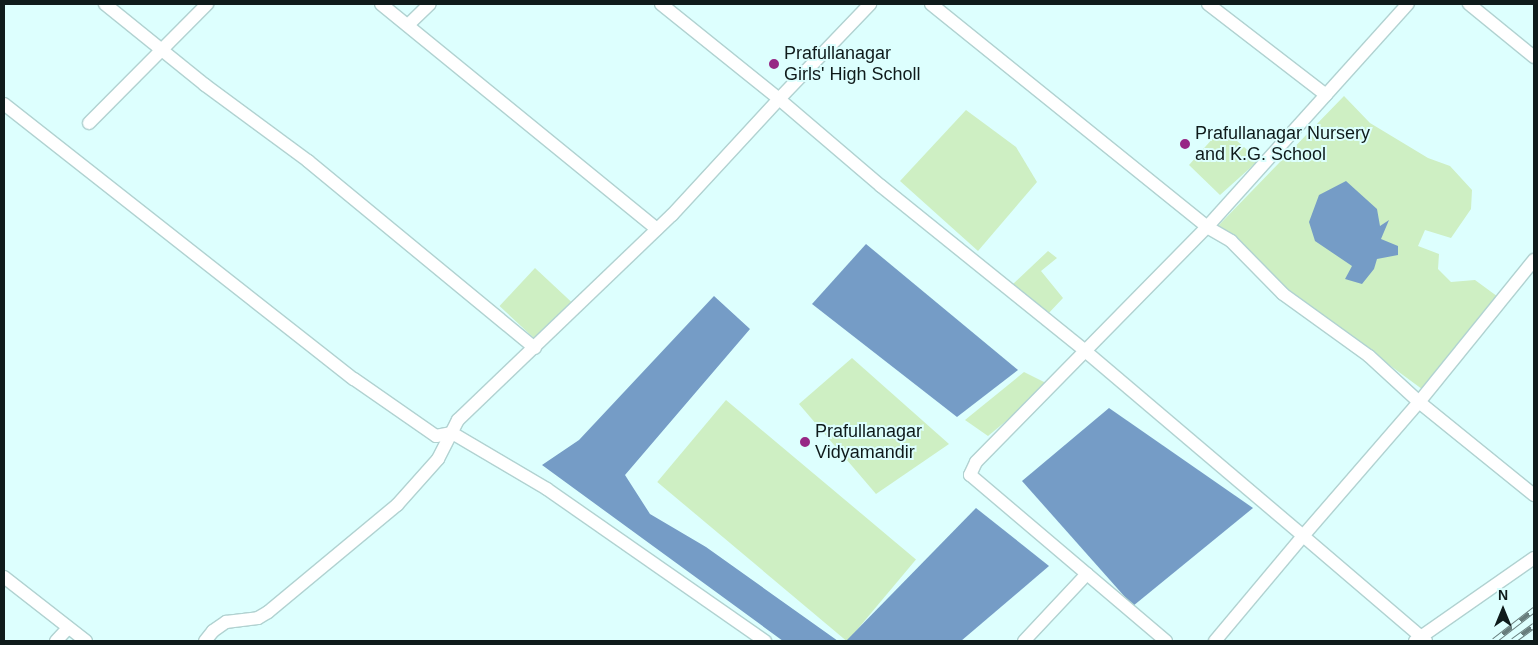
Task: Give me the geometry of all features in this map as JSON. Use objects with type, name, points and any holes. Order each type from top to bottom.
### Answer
[{"type":"street","points":[[105,4],[205,85],[308,161],[535,348]]},
{"type":"street","points":[[89,122],[207,4]]},
{"type":"street","points":[[381,4],[657,229]]},
{"type":"street","points":[[408,25],[430,4]]},
{"type":"street","points":[[661,4],[779,99],[881,186],[1084,350],[1303,536],[1421,640],[1534,558]]},
{"type":"street","points":[[205,641],[213,631],[226,622],[258,618],[268,612],[397,505],[438,459],[458,420],[657,229],[870,4]]},
{"type":"street","points":[[931,4],[1208,227],[1231,241],[1283,294],[1369,356],[1420,402],[1534,495]]},
{"type":"street","points":[[1208,4],[1326,95]]},
{"type":"street","points":[[1166,641],[970,475],[976,462],[1084,350],[1208,227],[1408,4]]},
{"type":"street","points":[[1470,4],[1534,57]]},
{"type":"street","points":[[4,104],[354,379],[436,436],[452,433],[547,489],[765,641]]},
{"type":"street","points":[[1215,641],[1303,536],[1420,402],[1534,262]]},
{"type":"street","points":[[1024,641],[1087,574]]},
{"type":"street","points":[[4,577],[86,641]]},
{"type":"street","points":[[56,641],[68,628]]},
{"type":"green space","points":[[1344,96],[1370,123],[1428,158],[1450,166],[1472,190],[1471,209],[1451,238],[1425,230],[1418,246],[1439,254],[1438,269],[1451,282],[1475,280],[1505,302],[1430,395],[1288,290],[1240,241],[1218,226]]},
{"type":"green space","points":[[966,110],[1016,147],[1037,182],[978,251],[900,181]]},
{"type":"green space","points":[[1222,128],[1259,160],[1220,195],[1189,165]]},
{"type":"green space","points":[[1048,251],[1057,258],[1041,271],[1063,298],[1046,316],[1012,285]]},
{"type":"green space","points":[[535,268],[573,303],[538,341],[500,306]]},
{"type":"green space","points":[[852,358],[949,444],[876,494],[799,404]]},
{"type":"green space","points":[[1024,372],[1050,385],[988,436],[965,420]]},
{"type":"green space","points":[[726,400],[916,559],[847,641],[657,482]]},
{"type":"water","points":[[1346,181],[1377,209],[1380,226],[1389,220],[1381,239],[1398,246],[1398,255],[1377,259],[1374,269],[1362,284],[1345,279],[1352,266],[1315,241],[1309,222],[1319,195]]},
{"type":"water","points":[[866,244],[1018,370],[957,417],[812,304]]},
{"type":"water","points":[[714,296],[750,329],[625,475],[650,514],[706,547],[838,641],[783,641],[542,465],[579,440]]},
{"type":"water","points":[[1109,408],[1253,508],[1133,606],[1022,481]]},
{"type":"water","points":[[976,508],[1049,566],[961,641],[846,641]]},
{"type":"railway","points":[[1494,641],[1534,610]]},
{"type":"railway","points":[[1513,641],[1534,626]]},
{"type":"place","name":"Prafullanagar Girls' High Scholl","points":[[774,64]]},
{"type":"place","name":"Prafullanagar Nursery and K.G. School","points":[[1185,144]]},
{"type":"place","name":"Prafullanagar Vidyamandir","points":[[805,442]]}]
